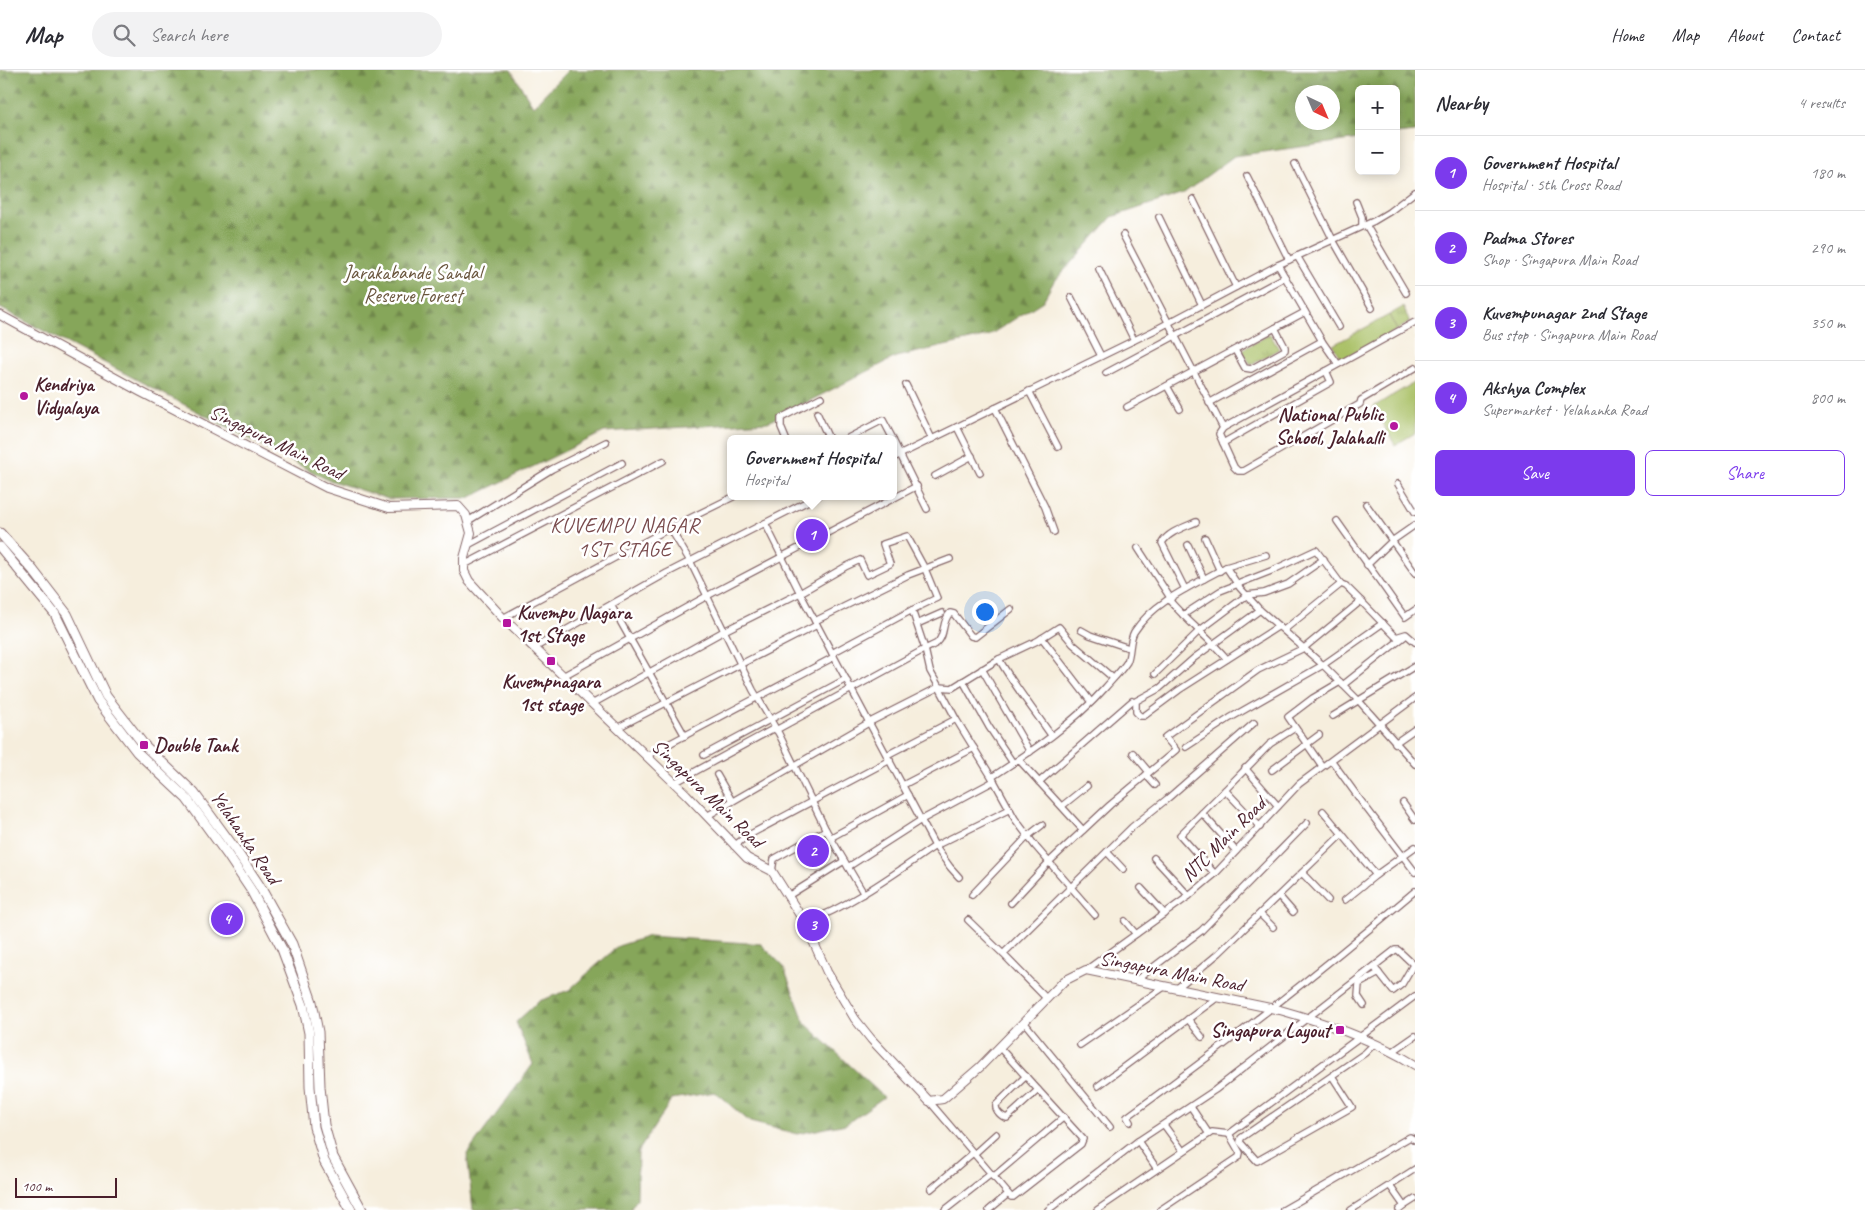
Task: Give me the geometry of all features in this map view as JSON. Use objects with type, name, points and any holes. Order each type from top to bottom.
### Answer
[{"type":"main road","name":"Yelahanka Road","points":[[0,532],[33,570],[67,614],[106,696],[144,746],[194,793],[235,848],[259,885],[292,944],[312,1002],[318,1032],[320,1087],[324,1125],[333,1157],[362,1210]]},
{"type":"main road","name":"Yelahanka Road","points":[[0,547],[55,614],[98,701],[137,752],[187,799],[251,890],[282,949],[303,1005],[309,1033],[310,1088],[314,1127],[324,1161],[351,1210]]},
{"type":"street","points":[[1295,164],[1333,240],[1372,308]]},
{"type":"street","points":[[1247,176],[1289,260]]},
{"type":"street","points":[[897,456],[1168,323],[1278,264],[1364,225],[1389,212],[1415,192]]},
{"type":"street","points":[[1193,200],[1236,287]]},
{"type":"street","points":[[1356,202],[1364,225],[1406,294]]},
{"type":"street","points":[[1159,217],[1202,305]]},
{"type":"street","points":[[1123,235],[1223,428]]},
{"type":"street","points":[[1298,256],[1339,327]]},
{"type":"street","points":[[1278,264],[1322,341],[1338,364]]},
{"type":"street","points":[[1099,269],[1134,340]]},
{"type":"street","points":[[1106,373],[1285,277]]},
{"type":"street","points":[[1071,297],[1101,356]]},
{"type":"street","points":[[1127,407],[1306,312]]},
{"type":"street","name":"Singapura Main Road","points":[[0,315],[141,392],[327,488],[389,508],[458,506],[466,515],[468,521]]},
{"type":"street","points":[[1415,322],[1223,428],[1219,434],[1234,467],[1238,471],[1243,471],[1360,404],[1361,400],[1415,368]]},
{"type":"street","points":[[1235,350],[1245,368],[1251,369],[1285,350],[1276,328]]},
{"type":"street","points":[[1209,403],[1322,341]]},
{"type":"street","points":[[1223,443],[1331,382],[1326,371]]},
{"type":"street","points":[[906,385],[932,439]]},
{"type":"street","points":[[1167,386],[1180,409]]},
{"type":"street","points":[[1029,391],[1058,446]]},
{"type":"street","points":[[784,435],[781,427],[781,418],[821,397]]},
{"type":"street","points":[[995,408],[1045,507],[1054,532]]},
{"type":"street","points":[[817,413],[827,435]]},
{"type":"street","points":[[854,435],[884,420],[891,435]]},
{"type":"street","points":[[957,427],[980,473]]},
{"type":"street","points":[[606,442],[552,469],[468,521],[471,533],[464,558],[464,566],[663,461]]},
{"type":"street","points":[[897,448],[927,509]]},
{"type":"street","points":[[935,476],[972,456]]},
{"type":"street","points":[[468,545],[622,463]]},
{"type":"street","points":[[1398,484],[1415,512]]},
{"type":"street","points":[[897,496],[917,486]]},
{"type":"street","points":[[503,618],[670,528],[727,500]]},
{"type":"street","points":[[534,648],[690,562],[809,500]]},
{"type":"street","points":[[563,676],[708,596],[890,500]]},
{"type":"street","points":[[1366,504],[1415,574]]},
{"type":"street","points":[[1337,521],[1405,617],[1415,610]]},
{"type":"street","points":[[765,522],[781,557],[935,846],[950,868],[959,877]]},
{"type":"street","points":[[1185,589],[1162,543],[1164,539],[1196,522]]},
{"type":"street","points":[[1367,565],[1392,541],[1415,525]]},
{"type":"street","points":[[670,528],[708,596],[830,838],[864,894]]},
{"type":"street","points":[[592,704],[845,567],[860,560],[866,575],[890,564],[883,544],[907,536],[925,569],[937,598],[912,610],[758,698],[646,756]]},
{"type":"street","points":[[1205,538],[1220,571]]},
{"type":"street","points":[[1188,545],[1204,579]]},
{"type":"street","points":[[1138,548],[1170,600],[1199,631],[1214,643],[1227,659]]},
{"type":"street","points":[[1183,615],[1207,598],[1237,583],[1271,572],[1316,550],[1341,584],[1346,586],[1396,637],[1406,634]]},
{"type":"street","points":[[788,896],[993,779],[1078,716],[1127,661],[1133,634],[1144,618],[1185,589],[1226,567],[1266,555]]},
{"type":"street","points":[[617,728],[908,575],[950,559]]},
{"type":"street","points":[[1155,674],[1199,631],[1247,595],[1264,593],[1288,584],[1324,559]]},
{"type":"street","name":"Singapura Main Road","points":[[464,566],[464,571],[469,581],[503,618],[674,783],[734,846],[747,858],[772,871],[805,923],[827,972],[855,1019],[871,1039],[929,1101],[944,1099],[1064,981],[1086,970],[1273,1008],[1310,1018],[1392,1052],[1415,1065]]},
{"type":"street","points":[[1226,567],[1260,610],[1323,664],[1359,701],[1395,743],[1415,762]]},
{"type":"street","points":[[1260,610],[1194,658],[1160,688],[1136,701],[1136,712],[1140,716],[1144,716],[1179,690],[1227,659],[1281,628],[1341,584]]},
{"type":"street","points":[[1011,903],[1049,862],[1083,830],[1176,750],[1165,737],[1258,670],[1304,648],[1361,601]]},
{"type":"street","points":[[611,605],[686,736]]},
{"type":"street","points":[[674,783],[852,690],[937,643],[942,635],[944,621],[950,613],[954,614],[972,636],[975,637],[1010,609]]},
{"type":"street","points":[[912,610],[925,649],[930,672],[956,719],[1028,836],[1095,915]]},
{"type":"street","points":[[917,624],[942,613]]},
{"type":"street","points":[[1186,747],[1230,718],[1323,664],[1383,622]]},
{"type":"street","points":[[707,816],[870,722],[939,687],[952,688],[998,659],[1042,638],[1059,627],[1073,644],[1113,678]]},
{"type":"street","points":[[1081,630],[1090,635],[1129,648]]},
{"type":"street","points":[[1406,634],[1415,642]]},
{"type":"street","points":[[1322,766],[1288,717],[1313,698],[1342,683],[1406,634]]},
{"type":"street","points":[[1042,638],[1091,702]]},
{"type":"street","points":[[998,659],[1010,679],[1052,736]]},
{"type":"street","points":[[1333,716],[1415,666]]},
{"type":"street","points":[[982,669],[1030,752]]},
{"type":"street","points":[[704,755],[846,679]]},
{"type":"street","points":[[963,681],[1013,764]]},
{"type":"street","name":"NTC Main Road","points":[[1086,970],[1189,896],[1215,874],[1300,784],[1415,698]]},
{"type":"street","points":[[1040,782],[1132,701]]},
{"type":"street","points":[[734,846],[747,836],[956,719]]},
{"type":"street","points":[[1003,954],[1132,827],[1254,723]]},
{"type":"street","points":[[1215,874],[1180,835],[1270,744],[1295,728]]},
{"type":"street","points":[[1395,743],[1415,729]]},
{"type":"street","points":[[1272,770],[1319,735]]},
{"type":"street","points":[[903,785],[974,748]]},
{"type":"street","points":[[1133,753],[1155,785]]},
{"type":"street","points":[[1019,760],[1083,830]]},
{"type":"street","points":[[1332,760],[1360,801],[1415,872]]},
{"type":"street","points":[[1245,768],[1278,806]]},
{"type":"street","points":[[716,775],[732,801]]},
{"type":"street","points":[[1062,806],[1087,786]]},
{"type":"street","points":[[1225,790],[1260,826]]},
{"type":"street","points":[[830,838],[908,795]]},
{"type":"street","points":[[1403,803],[1415,820]]},
{"type":"street","points":[[805,923],[825,916],[864,894],[935,846],[1010,809]]},
{"type":"street","points":[[1322,811],[1376,875]]},
{"type":"street","points":[[1202,813],[1236,851]]},
{"type":"street","points":[[1135,980],[1201,931],[1307,823]]},
{"type":"street","points":[[972,895],[1028,836],[1042,825]]},
{"type":"street","points":[[772,871],[774,859],[826,830]]},
{"type":"street","points":[[1176,989],[1213,958],[1342,834]]},
{"type":"street","points":[[1345,900],[1415,847]]},
{"type":"street","points":[[1107,852],[1123,869]]},
{"type":"street","points":[[1154,858],[1189,896]]},
{"type":"street","points":[[1302,873],[1328,900]]},
{"type":"street","points":[[1141,888],[1165,914]]},
{"type":"street","points":[[1130,1122],[1127,1117],[1273,1008],[1415,891]]},
{"type":"street","points":[[1279,896],[1293,912]]},
{"type":"street","points":[[1260,914],[1273,927]]},
{"type":"street","points":[[968,920],[1047,999]]},
{"type":"street","points":[[1125,920],[1136,934]]},
{"type":"street","points":[[1048,1210],[1138,1142],[1191,1106],[1310,1018],[1374,967],[1396,950],[1414,966],[1402,984],[1393,991],[1374,967]]},
{"type":"street","points":[[1364,1005],[1358,996],[1359,984],[1379,973]]},
{"type":"street","points":[[1080,1045],[1164,987]]},
{"type":"street","points":[[1097,1210],[1214,1131],[1229,1134],[1415,996]]},
{"type":"street","points":[[1098,1086],[1218,997]]},
{"type":"street","points":[[1188,1019],[1202,1037]]},
{"type":"street","points":[[1024,1022],[1110,1127]]},
{"type":"street","points":[[1392,1052],[1415,1036]]},
{"type":"street","points":[[1332,1076],[1352,1107],[1257,1161],[1240,1142],[1241,1138],[1365,1053],[1374,1044]]},
{"type":"street","points":[[929,1101],[1010,1197],[1013,1197],[1083,1142],[1083,1139],[999,1047]]},
{"type":"street","points":[[1026,1076],[996,1105],[996,1110],[1008,1118],[1038,1090]]},
{"type":"street","points":[[1191,1106],[1209,1134]]},
{"type":"street","points":[[946,1210],[1064,1117]]},
{"type":"street","points":[[1164,1125],[1183,1151]]},
{"type":"street","points":[[931,1189],[996,1134]]},
{"type":"street","points":[[1160,1210],[1239,1157],[1240,1153],[1229,1134]]},
{"type":"street","points":[[1283,1210],[1410,1137],[1415,1140]]},
{"type":"street","points":[[1138,1142],[1157,1169]]},
{"type":"street","points":[[1351,1210],[1415,1169]]},
{"type":"street","points":[[1390,1186],[1402,1208],[1415,1199]]},
{"type":"street","points":[[989,1210],[1008,1194]]},
{"type":"green space","name":"Jarakabande Sandal Reserve Forest","points":[[0,70],[511,70],[533,106],[568,70],[1415,70],[1415,132],[1400,134],[1400,85],[1355,85],[1355,140],[1234,156],[1184,193],[1112,217],[1053,283],[1043,301],[988,336],[896,357],[768,422],[604,432],[469,498],[388,499],[326,479],[0,308]]},
{"type":"green space","points":[[1403,307],[1410,322],[1397,330],[1389,315]]},
{"type":"green space","points":[[1389,315],[1397,330],[1341,360],[1333,345]]},
{"type":"green space","points":[[1270,334],[1279,349],[1251,365],[1242,350]]},
{"type":"green space","points":[[1415,382],[1415,433],[1395,445],[1373,407]]},
{"type":"green space","points":[[649,936],[761,944],[783,966],[805,1023],[884,1097],[846,1124],[797,1134],[750,1122],[715,1092],[672,1099],[638,1152],[637,1199],[630,1210],[473,1210],[467,1154],[533,1064],[516,1022],[539,1001],[569,990],[618,946]]},
{"type":"place","name":"Kendriya Vidyalaya","points":[[24,396]]},
{"type":"place","name":"National Public School, Jalahalli","points":[[1394,426]]},
{"type":"place","name":"Government Hospital","points":[[812,535]]},
{"type":"place","name":"Kuvempu Nagara 1st Stage","points":[[507,623]]},
{"type":"place","name":"Kuvempnagara 1st stage","points":[[551,661]]},
{"type":"place","name":"Double Tank","points":[[144,745]]},
{"type":"place","name":"Padma Stores","points":[[813,851]]},
{"type":"place","name":"Akshya Complex","points":[[227,919]]},
{"type":"place","name":"Kuvempunagar 2nd Stage","points":[[813,925]]},
{"type":"place","name":"Singapura Layout","points":[[1340,1030]]},
{"type":"district","name":"KUVEMPU NAGAR 1ST STAGE","points":[[625,537]]}]
